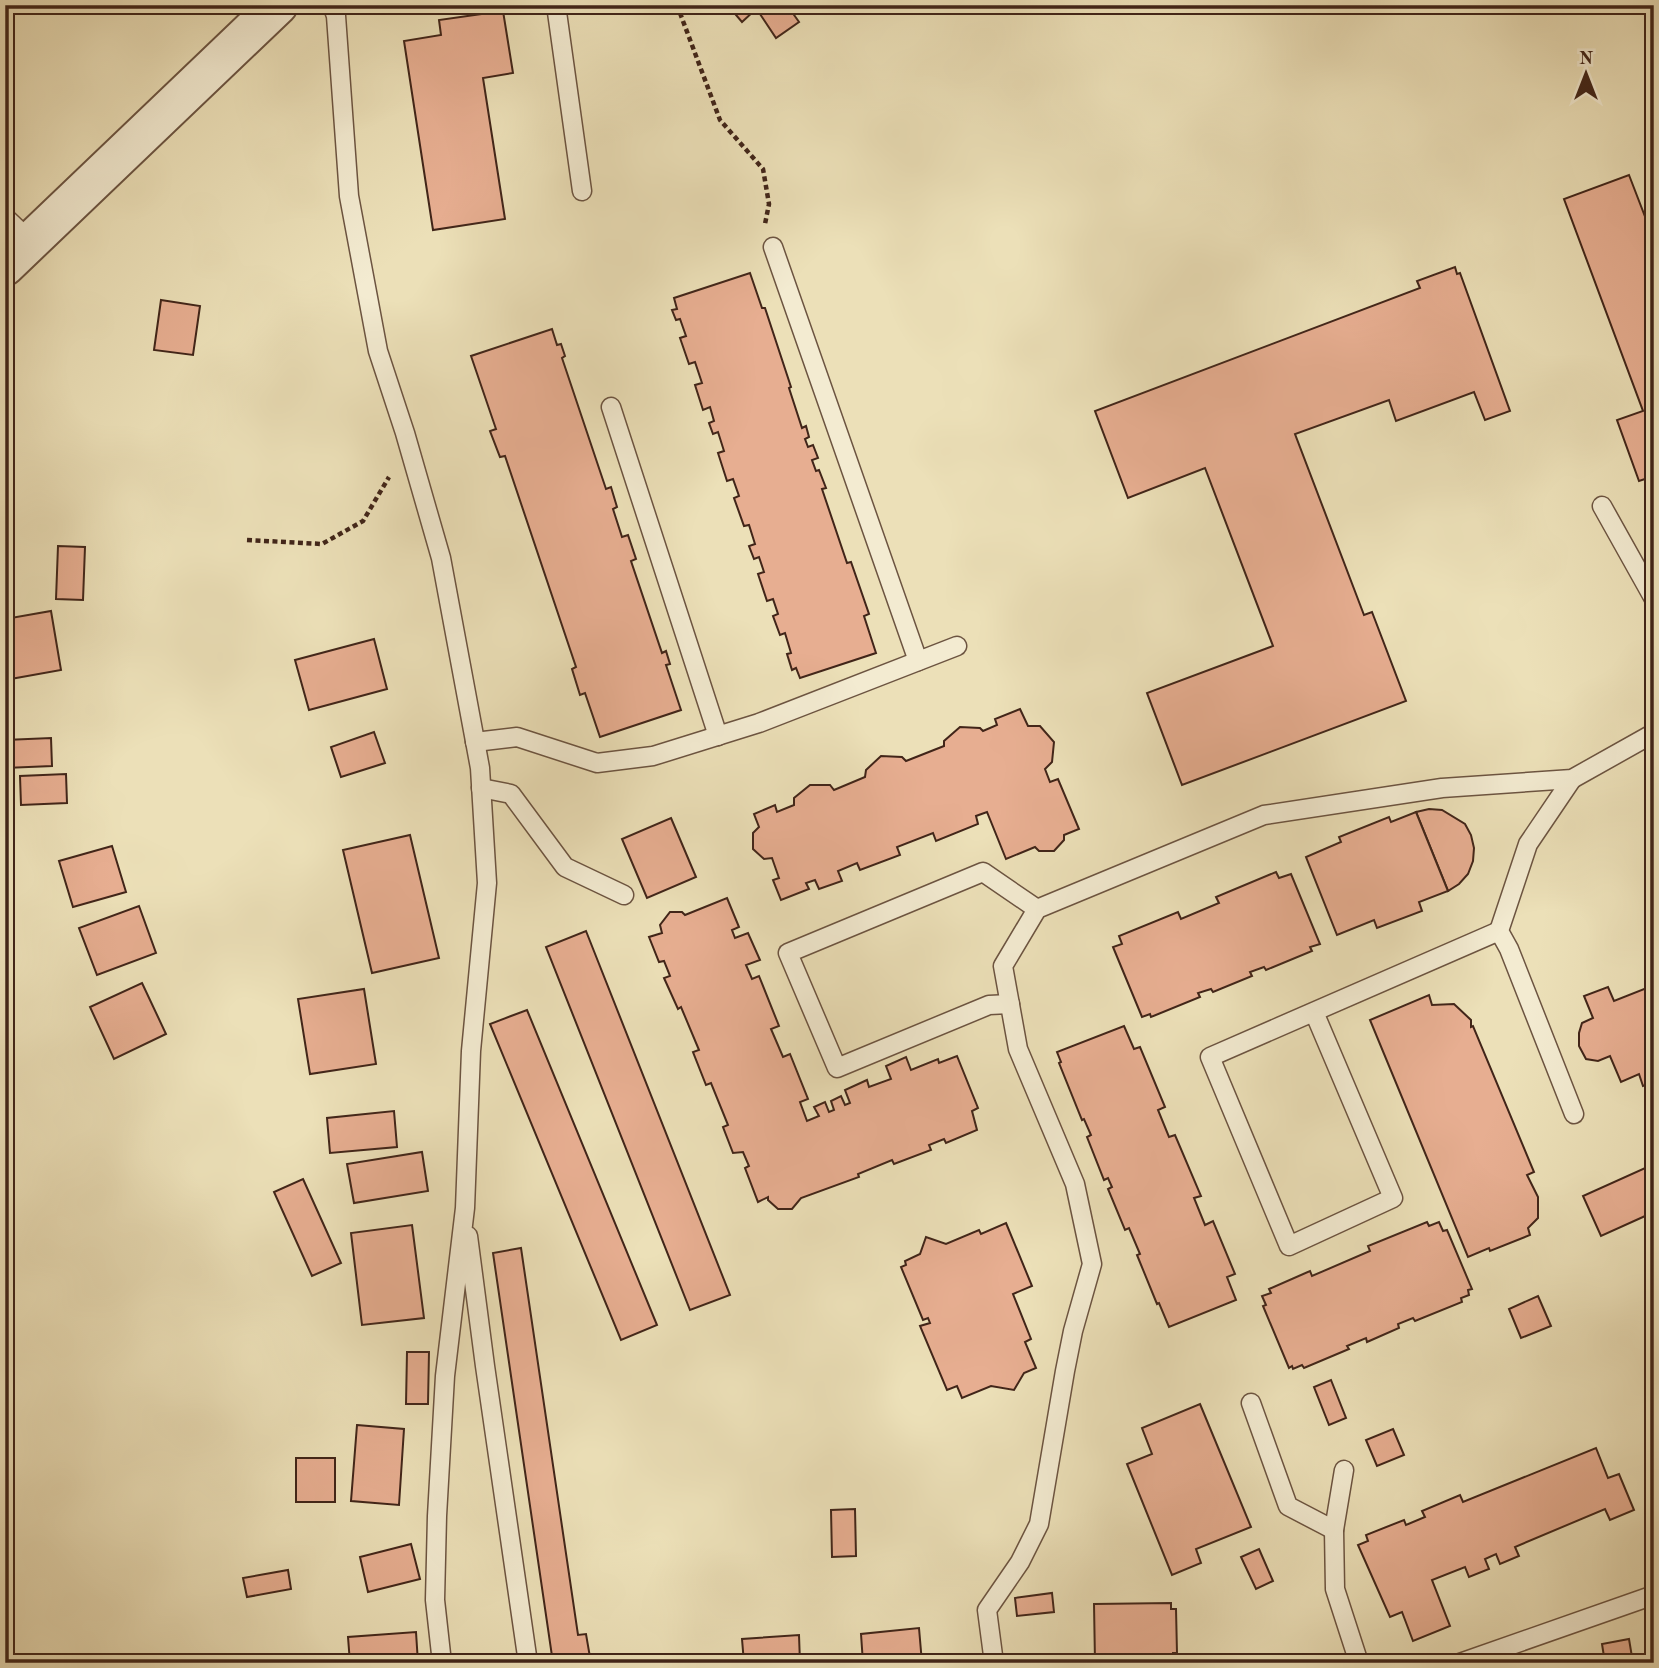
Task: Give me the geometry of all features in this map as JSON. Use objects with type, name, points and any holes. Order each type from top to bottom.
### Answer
[{"type":"street","points":[[13,241],[278,5]]},
{"type":"lane","points":[[332,5],[336,16],[349,196],[377,351],[410,449],[441,558],[480,768],[486,883],[471,1051],[465,1208],[445,1376],[437,1516],[435,1600],[442,1663]]},
{"type":"lane","points":[[556,5],[582,191]]},
{"type":"lane","points":[[773,247],[918,661]]},
{"type":"lane","points":[[611,407],[718,736]]},
{"type":"lane","points":[[1602,506],[1654,599]]},
{"type":"lane","points":[[475,741],[517,737],[597,763],[653,756],[759,723],[957,646]]},
{"type":"lane","points":[[995,1663],[988,1610],[1020,1562],[1039,1524],[1073,1331],[1092,1264],[1075,1184],[1018,1049],[1003,966],[1037,909],[1264,815],[1442,788],[1572,779],[1654,733]]},
{"type":"lane","points":[[1572,779],[1528,844],[1499,931],[1574,1114]]},
{"type":"lane","points":[[481,788],[511,794],[565,867],[624,895]]},
{"type":"lane","points":[[1010,1004],[989,1005],[837,1068],[788,953],[983,872],[1037,909]]},
{"type":"lane","points":[[1314,1012],[1393,1198],[1289,1246],[1210,1057],[1499,931]]},
{"type":"lane","points":[[465,1208],[528,1663]]},
{"type":"lane","points":[[1251,1403],[1288,1506],[1334,1530]]},
{"type":"lane","points":[[1344,1471],[1334,1530],[1335,1589],[1359,1663]]},
{"type":"lane","points":[[1460,1663],[1654,1595]]},
{"type":"path","points":[[677,5],[720,120],[763,169],[769,204],[765,221],[773,247]]},
{"type":"path","points":[[247,540],[323,544],[363,521],[384,483],[410,449]]},
{"type":"building","points":[[734,5],[749,5],[754,11],[742,22],[730,8]]},
{"type":"building","points":[[754,5],[787,5],[799,22],[776,38]]},
{"type":"building","points":[[503,11],[513,73],[483,78],[505,219],[433,230],[404,41],[441,35],[439,20]]},
{"type":"building","points":[[1629,175],[1654,240],[1654,476],[1639,481],[1617,420],[1643,411],[1564,199]]},
{"type":"building","points":[[1455,267],[1457,274],[1460,273],[1510,411],[1485,420],[1474,392],[1396,421],[1389,400],[1295,434],[1364,615],[1372,612],[1406,701],[1182,785],[1147,693],[1273,646],[1205,468],[1128,498],[1095,411],[1420,288],[1417,281]]},
{"type":"building","points":[[750,273],[762,308],[765,308],[802,428],[806,426],[809,437],[805,439],[808,447],[813,445],[818,458],[812,460],[826,488],[822,489],[847,563],[851,562],[869,614],[864,616],[876,653],[800,678],[796,668],[792,670],[787,654],[791,653],[785,633],[780,635],[773,616],[778,614],[773,599],[767,601],[758,574],[764,572],[759,557],[754,559],[749,546],[755,544],[749,525],[744,526],[734,498],[739,496],[733,479],[727,481],[718,453],[724,451],[718,432],[713,434],[709,423],[714,421],[710,407],[703,410],[695,385],[702,383],[695,362],[689,364],[680,338],[686,336],[680,319],[676,320],[672,310],[677,309],[674,298]]},
{"type":"building","points":[[161,300],[200,306],[193,355],[154,350]]},
{"type":"building","points":[[552,329],[557,345],[561,344],[565,356],[562,358],[606,489],[611,487],[617,507],[613,509],[622,537],[628,535],[636,559],[631,561],[662,653],[666,651],[670,664],[666,665],[681,710],[600,737],[585,693],[580,695],[572,669],[576,667],[505,456],[500,457],[490,431],[496,429],[471,356]]},
{"type":"building","points":[[58,546],[85,547],[83,600],[56,599]]},
{"type":"building","points":[[51,611],[61,670],[5,680],[5,619]]},
{"type":"building","points":[[374,639],[387,689],[309,710],[295,660]]},
{"type":"building","points":[[1020,709],[1028,726],[1040,726],[1054,742],[1052,762],[1045,769],[1050,782],[1058,779],[1079,829],[1064,835],[1064,840],[1054,851],[1039,851],[1035,847],[1006,859],[987,812],[976,816],[978,824],[936,841],[933,833],[897,847],[900,855],[860,870],[857,863],[838,871],[842,881],[819,889],[815,880],[806,883],[809,889],[781,900],[773,880],[779,878],[772,858],[764,859],[753,849],[753,833],[759,827],[754,814],[775,805],[777,812],[794,805],[794,798],[810,785],[830,785],[834,790],[865,777],[866,770],[881,756],[902,757],[906,761],[944,746],[944,741],[960,727],[980,728],[983,731],[997,725],[995,719]]},
{"type":"building","points":[[374,732],[385,763],[341,777],[331,747]]},
{"type":"building","points":[[51,738],[52,766],[5,768],[5,740]]},
{"type":"building","points":[[66,774],[67,803],[21,805],[20,776]]},
{"type":"building","points":[[1442,810],[1465,824],[1471,835],[1473,861],[1468,874],[1448,891],[1416,812]]},
{"type":"building","points":[[1416,812],[1448,891],[1419,902],[1422,911],[1377,928],[1374,920],[1337,935],[1306,857],[1341,842],[1339,837],[1389,817],[1391,822]]},
{"type":"building","points":[[671,818],[696,877],[647,898],[622,839]]},
{"type":"building","points":[[410,835],[439,958],[372,973],[343,850]]},
{"type":"building","points":[[112,846],[126,892],[73,907],[59,861]]},
{"type":"building","points":[[1276,872],[1279,878],[1291,874],[1320,944],[1310,947],[1312,951],[1266,970],[1264,967],[1250,972],[1252,976],[1213,992],[1211,989],[1198,993],[1200,997],[1151,1017],[1150,1014],[1142,1017],[1113,947],[1122,944],[1119,936],[1178,912],[1181,919],[1219,903],[1216,897]]},
{"type":"building","points":[[727,898],[739,927],[732,930],[735,938],[748,933],[760,960],[746,965],[752,979],[759,976],[779,1026],[771,1029],[783,1057],[790,1054],[808,1099],[800,1102],[807,1121],[819,1116],[814,1107],[825,1102],[829,1112],[834,1110],[831,1101],[841,1096],[845,1105],[850,1103],[845,1090],[867,1080],[869,1087],[891,1079],[886,1066],[906,1057],[911,1070],[938,1059],[939,1063],[957,1056],[978,1108],[972,1111],[977,1130],[946,1143],[944,1139],[929,1145],[931,1150],[894,1164],[892,1160],[858,1174],[859,1177],[801,1198],[792,1209],[778,1209],[768,1197],[758,1202],[745,1168],[749,1166],[743,1152],[733,1153],[723,1127],[728,1125],[711,1083],[706,1085],[693,1052],[699,1050],[681,1007],[678,1009],[664,978],[670,976],[664,961],[659,962],[649,937],[662,933],[660,925],[670,912],[682,912],[685,915]]},
{"type":"building","points":[[139,906],[156,953],[97,975],[79,928]]},
{"type":"building","points":[[586,931],[730,1295],[690,1310],[546,947]]},
{"type":"building","points":[[1654,971],[1654,1082],[1643,1086],[1639,1074],[1621,1082],[1610,1056],[1598,1061],[1586,1059],[1579,1046],[1582,1023],[1593,1018],[1584,996],[1608,987],[1614,1001],[1652,986],[1647,974]]},
{"type":"building","points":[[142,983],[166,1034],[114,1059],[90,1007]]},
{"type":"building","points":[[364,989],[376,1064],[310,1074],[298,999]]},
{"type":"building","points":[[1429,995],[1432,1005],[1454,1004],[1471,1020],[1471,1027],[1473,1026],[1534,1172],[1527,1175],[1538,1197],[1538,1218],[1528,1228],[1530,1235],[1468,1257],[1370,1020]]},
{"type":"building","points":[[527,1010],[657,1325],[621,1340],[490,1024]]},
{"type":"building","points":[[1124,1026],[1134,1049],[1140,1047],[1165,1107],[1158,1110],[1169,1137],[1175,1135],[1201,1196],[1194,1198],[1205,1225],[1213,1221],[1235,1274],[1227,1277],[1236,1300],[1169,1327],[1137,1255],[1140,1254],[1129,1228],[1125,1230],[1108,1189],[1112,1187],[1108,1178],[1104,1180],[1087,1137],[1091,1135],[1084,1119],[1082,1120],[1057,1052]]},
{"type":"building","points":[[394,1111],[397,1147],[330,1153],[327,1118]]},
{"type":"building","points":[[422,1152],[428,1191],[354,1203],[347,1164]]},
{"type":"building","points":[[1654,1164],[1654,1212],[1601,1236],[1583,1196]]},
{"type":"building","points":[[303,1179],[341,1263],[312,1276],[274,1192]]},
{"type":"building","points":[[1427,1222],[1429,1226],[1439,1222],[1443,1231],[1447,1230],[1472,1289],[1468,1290],[1469,1295],[1461,1298],[1462,1302],[1415,1321],[1413,1318],[1398,1324],[1399,1328],[1367,1342],[1366,1338],[1347,1346],[1349,1349],[1304,1368],[1302,1365],[1289,1368],[1263,1306],[1266,1305],[1262,1296],[1271,1293],[1269,1289],[1310,1271],[1312,1276],[1370,1251],[1368,1246]]},
{"type":"building","points":[[1006,1223],[1032,1286],[1013,1294],[1031,1339],[1025,1342],[1036,1368],[1024,1373],[1014,1390],[991,1386],[962,1398],[957,1386],[947,1390],[920,1326],[930,1323],[928,1318],[923,1320],[901,1267],[906,1265],[905,1261],[920,1254],[926,1237],[946,1244],[979,1230],[981,1234]]},
{"type":"building","points":[[412,1225],[424,1318],[362,1325],[351,1233]]},
{"type":"building","points":[[521,1248],[578,1635],[586,1634],[591,1663],[553,1663],[493,1253]]},
{"type":"building","points":[[1538,1296],[1551,1326],[1521,1338],[1509,1309]]},
{"type":"building","points":[[407,1352],[429,1352],[428,1404],[406,1404]]},
{"type":"building","points":[[1331,1380],[1346,1418],[1329,1425],[1314,1387]]},
{"type":"building","points":[[1200,1404],[1251,1527],[1196,1549],[1201,1563],[1172,1575],[1127,1464],[1152,1454],[1142,1428]]},
{"type":"building","points":[[357,1425],[404,1429],[399,1505],[351,1501]]},
{"type":"building","points":[[1393,1429],[1404,1455],[1377,1466],[1366,1440]]},
{"type":"building","points":[[1596,1448],[1608,1478],[1619,1474],[1634,1510],[1610,1520],[1605,1509],[1515,1547],[1519,1556],[1500,1564],[1496,1554],[1485,1559],[1489,1569],[1469,1577],[1465,1567],[1432,1580],[1450,1626],[1413,1641],[1402,1612],[1390,1617],[1358,1545],[1368,1541],[1366,1535],[1404,1520],[1406,1525],[1425,1517],[1422,1511],[1460,1495],[1463,1502]]},
{"type":"building","points":[[296,1458],[335,1458],[335,1502],[296,1502]]},
{"type":"building","points":[[855,1509],[856,1556],[832,1557],[831,1510]]},
{"type":"building","points":[[411,1544],[420,1579],[368,1592],[360,1557]]},
{"type":"building","points":[[1259,1549],[1273,1581],[1256,1589],[1241,1557]]},
{"type":"building","points":[[288,1570],[291,1589],[247,1597],[243,1578]]},
{"type":"building","points":[[1052,1593],[1054,1612],[1017,1616],[1015,1598]]},
{"type":"building","points":[[1171,1603],[1171,1609],[1176,1609],[1177,1653],[1173,1653],[1173,1663],[1075,1663],[1095,1662],[1094,1604]]},
{"type":"building","points":[[919,1628],[922,1663],[863,1663],[861,1634]]},
{"type":"building","points":[[416,1632],[418,1663],[350,1663],[348,1637]]},
{"type":"building","points":[[799,1635],[800,1663],[744,1663],[742,1639]]},
{"type":"building","points":[[1629,1639],[1633,1663],[1605,1663],[1602,1644]]}]
